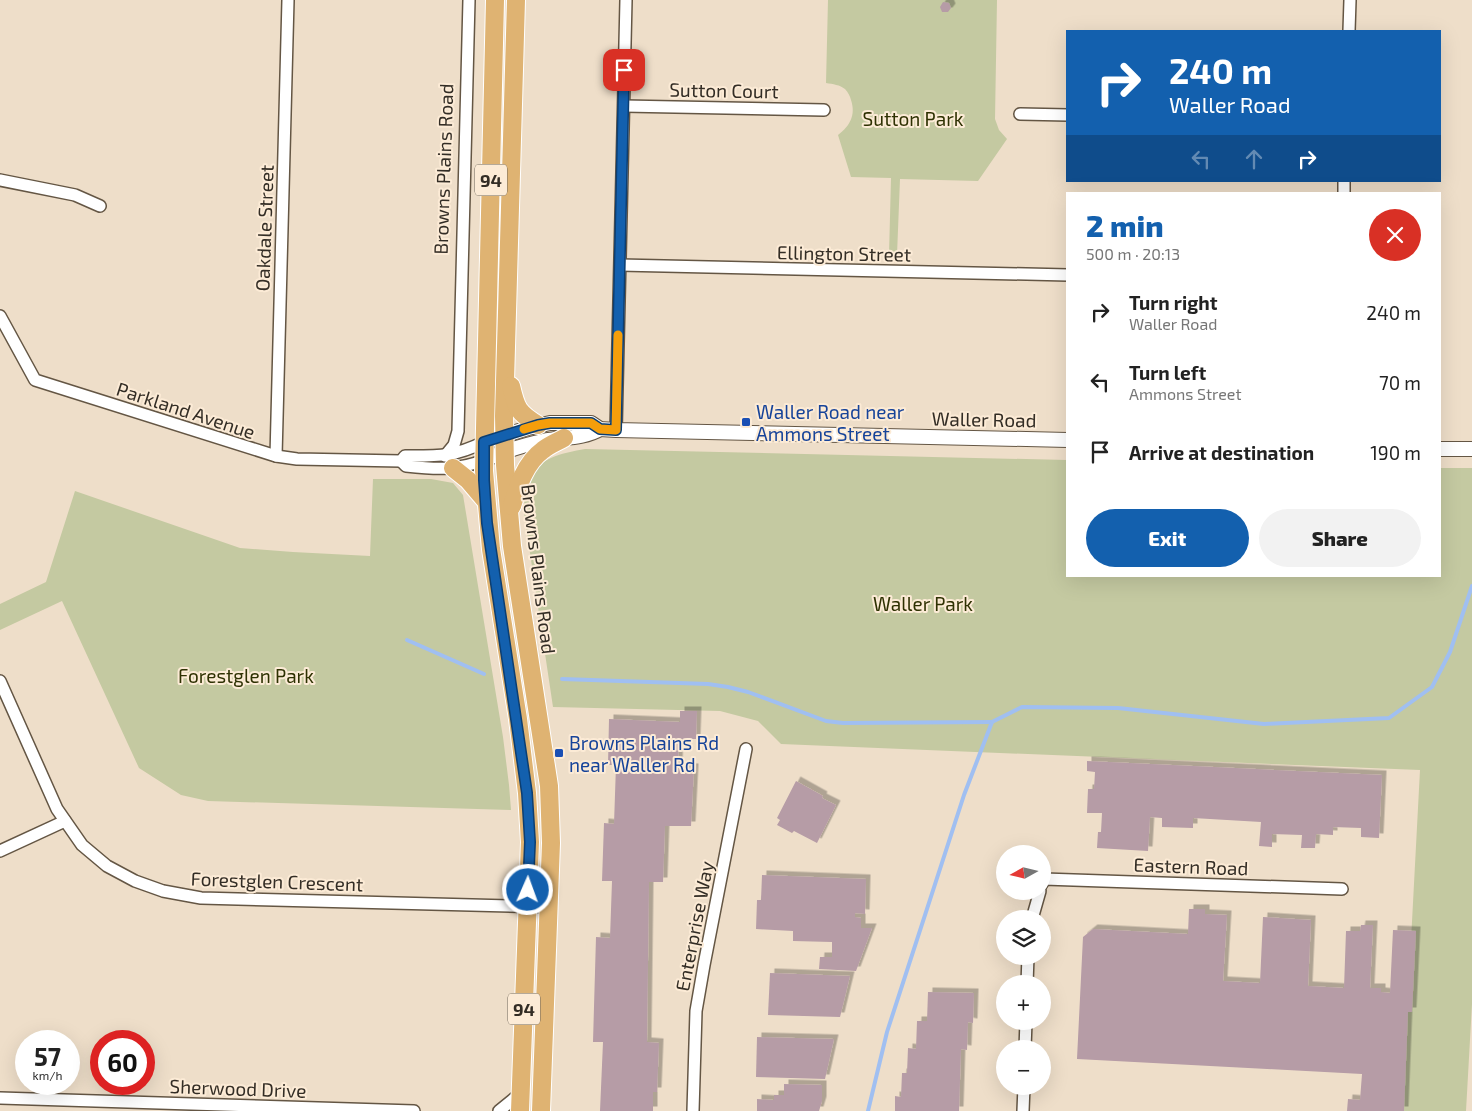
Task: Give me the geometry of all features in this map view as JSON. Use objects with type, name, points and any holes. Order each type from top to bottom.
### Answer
[{"type":"main road","name":"94","points":[[495,0],[484,460],[485,500],[518,719],[527,793],[530,842],[520,1111]]},
{"type":"main road","name":"Browns Plains Road","points":[[516,0],[504,443],[509,518],[549,786],[551,843],[541,1111]]},
{"type":"main road","points":[[506,363],[518,410],[526,418],[538,425]]},
{"type":"main road","points":[[509,518],[518,483],[530,464],[542,450],[564,438]]},
{"type":"main road","points":[[449,462],[485,500]]},
{"type":"street","name":"Oakdale Street","points":[[276,456],[288,0]]},
{"type":"street","name":"Browns Plains Road","points":[[449,462],[456,440],[458,417],[469,0]]},
{"type":"street","points":[[616,430],[626,0]]},
{"type":"street","points":[[1349,30],[1350,0]]},
{"type":"street","name":"Sutton Court","points":[[624,106],[824,110]]},
{"type":"street","points":[[1020,114],[1066,115]]},
{"type":"street","points":[[0,180],[75,195],[100,206]]},
{"type":"street","name":"Ellington Street","points":[[620,265],[1066,275]]},
{"type":"street","name":"Parkland Avenue","points":[[0,316],[35,380],[276,456],[297,459],[401,461],[406,466],[449,462],[466,467],[484,460]]},
{"type":"street","name":"Waller Road","points":[[484,460],[504,443],[538,425],[591,423],[600,429],[616,430],[1066,440]]},
{"type":"street","name":"Waller Road","points":[[484,442],[540,441],[590,434],[600,429]]},
{"type":"street","name":"Parkland Avenue","points":[[449,462],[484,442]]},
{"type":"street","points":[[1441,449],[1472,449]]},
{"type":"street","name":"Forestglen Crescent","points":[[0,681],[57,810],[82,844],[108,866],[135,881],[173,893],[201,898],[548,907]]},
{"type":"street","name":"Enterprise Way","points":[[693,1111],[696,1011],[746,750]]},
{"type":"street","points":[[0,851],[65,821]]},
{"type":"street","name":"Eastern Road","points":[[1051,879],[1342,889]]},
{"type":"street","points":[[499,1111],[521,1093]]},
{"type":"street","points":[[1023,1111],[1024,1095]]},
{"type":"street","name":"Sherwood Drive","points":[[0,1098],[179,1107],[414,1111]]},
{"type":"green space","name":"Sutton Park","points":[[828,0],[997,0],[995,119],[999,130],[1007,139],[978,181],[900,179],[897,255],[889,255],[891,178],[851,177],[838,135],[849,124],[853,111],[850,97],[845,89],[826,83]]},
{"type":"green space","name":"Waller Park","points":[[585,449],[1066,460],[1066,577],[1441,577],[1441,468],[1472,468],[1472,1004],[1466,1111],[1402,1111],[1420,770],[781,744],[758,721],[720,711],[553,707],[524,513],[525,489],[526,482],[536,467],[551,458]]},
{"type":"green space","name":"Forestglen Park","points":[[373,479],[431,479],[453,483],[463,495],[503,737],[511,810],[208,801],[181,795],[139,768],[62,601],[0,630],[0,604],[46,582],[75,491],[240,548],[370,556]]},
{"type":"building","points":[[943,2],[949,3],[951,8],[948,12],[942,12],[940,7]]},
{"type":"building","points":[[680,711],[697,711],[696,739],[679,739],[678,767],[694,768],[691,826],[665,826],[663,882],[649,882],[647,1042],[659,1043],[657,1092],[653,1092],[653,1111],[600,1111],[603,1042],[593,1042],[596,937],[610,938],[612,881],[602,881],[604,823],[614,824],[616,765],[608,765],[609,719],[680,722]]},
{"type":"building","points":[[1087,761],[1382,775],[1379,838],[1361,837],[1361,828],[1333,827],[1333,835],[1316,834],[1315,848],[1301,848],[1302,835],[1272,834],[1272,847],[1259,846],[1261,822],[1193,818],[1193,828],[1162,827],[1162,818],[1150,817],[1148,851],[1097,848],[1098,832],[1101,832],[1102,813],[1087,813],[1088,789],[1094,789],[1095,772],[1087,771]]},
{"type":"building","points":[[796,781],[836,805],[817,843],[794,831],[792,833],[777,825],[780,820],[777,818]]},
{"type":"building","points":[[762,875],[866,879],[865,914],[855,913],[855,917],[861,918],[861,928],[872,928],[856,971],[819,969],[820,957],[832,957],[832,942],[793,941],[793,931],[756,929],[757,900],[761,900]]},
{"type":"building","points":[[1189,909],[1205,909],[1205,914],[1227,915],[1223,981],[1260,983],[1263,917],[1311,920],[1308,986],[1344,988],[1346,931],[1360,931],[1361,925],[1373,925],[1370,988],[1381,988],[1381,992],[1390,993],[1393,930],[1416,931],[1412,1012],[1408,1012],[1404,1111],[1347,1111],[1348,1099],[1360,1100],[1362,1074],[1077,1059],[1083,937],[1093,929],[1188,934]]},
{"type":"building","points":[[770,973],[850,976],[840,1017],[768,1015]]},
{"type":"building","points":[[928,992],[974,993],[973,1023],[968,1022],[967,1050],[961,1049],[959,1111],[895,1111],[895,1096],[901,1097],[902,1073],[907,1073],[908,1048],[916,1049],[917,1021],[927,1021]]},
{"type":"building","points":[[757,1037],[834,1039],[825,1079],[756,1077]]},
{"type":"building","points":[[784,1084],[822,1085],[822,1101],[819,1111],[757,1111],[757,1099],[774,1100],[774,1095],[784,1095]]},
{"type":"waterway","points":[[868,1111],[887,1032],[964,795],[992,722],[1022,707],[1118,708],[1264,724],[1389,718],[1432,687],[1450,652],[1472,586]]},
{"type":"waterway","points":[[407,640],[484,674]]},
{"type":"waterway","points":[[562,679],[708,684],[728,687],[748,692],[826,721],[843,723],[992,722]]},
{"type":"slow traffic","points":[[524,429],[550,423],[591,423],[600,429],[616,430],[618,335]]},
{"type":"place","name":"Waller Road near Ammons Street","points":[[746,422]]},
{"type":"place","name":"Browns Plains Rd near Waller Rd","points":[[559,753]]},
{"type":"route","points":[[528,890],[530,842],[527,793],[518,719],[487,523],[484,442],[550,423],[591,423],[600,429],[616,430],[624,70]]}]
